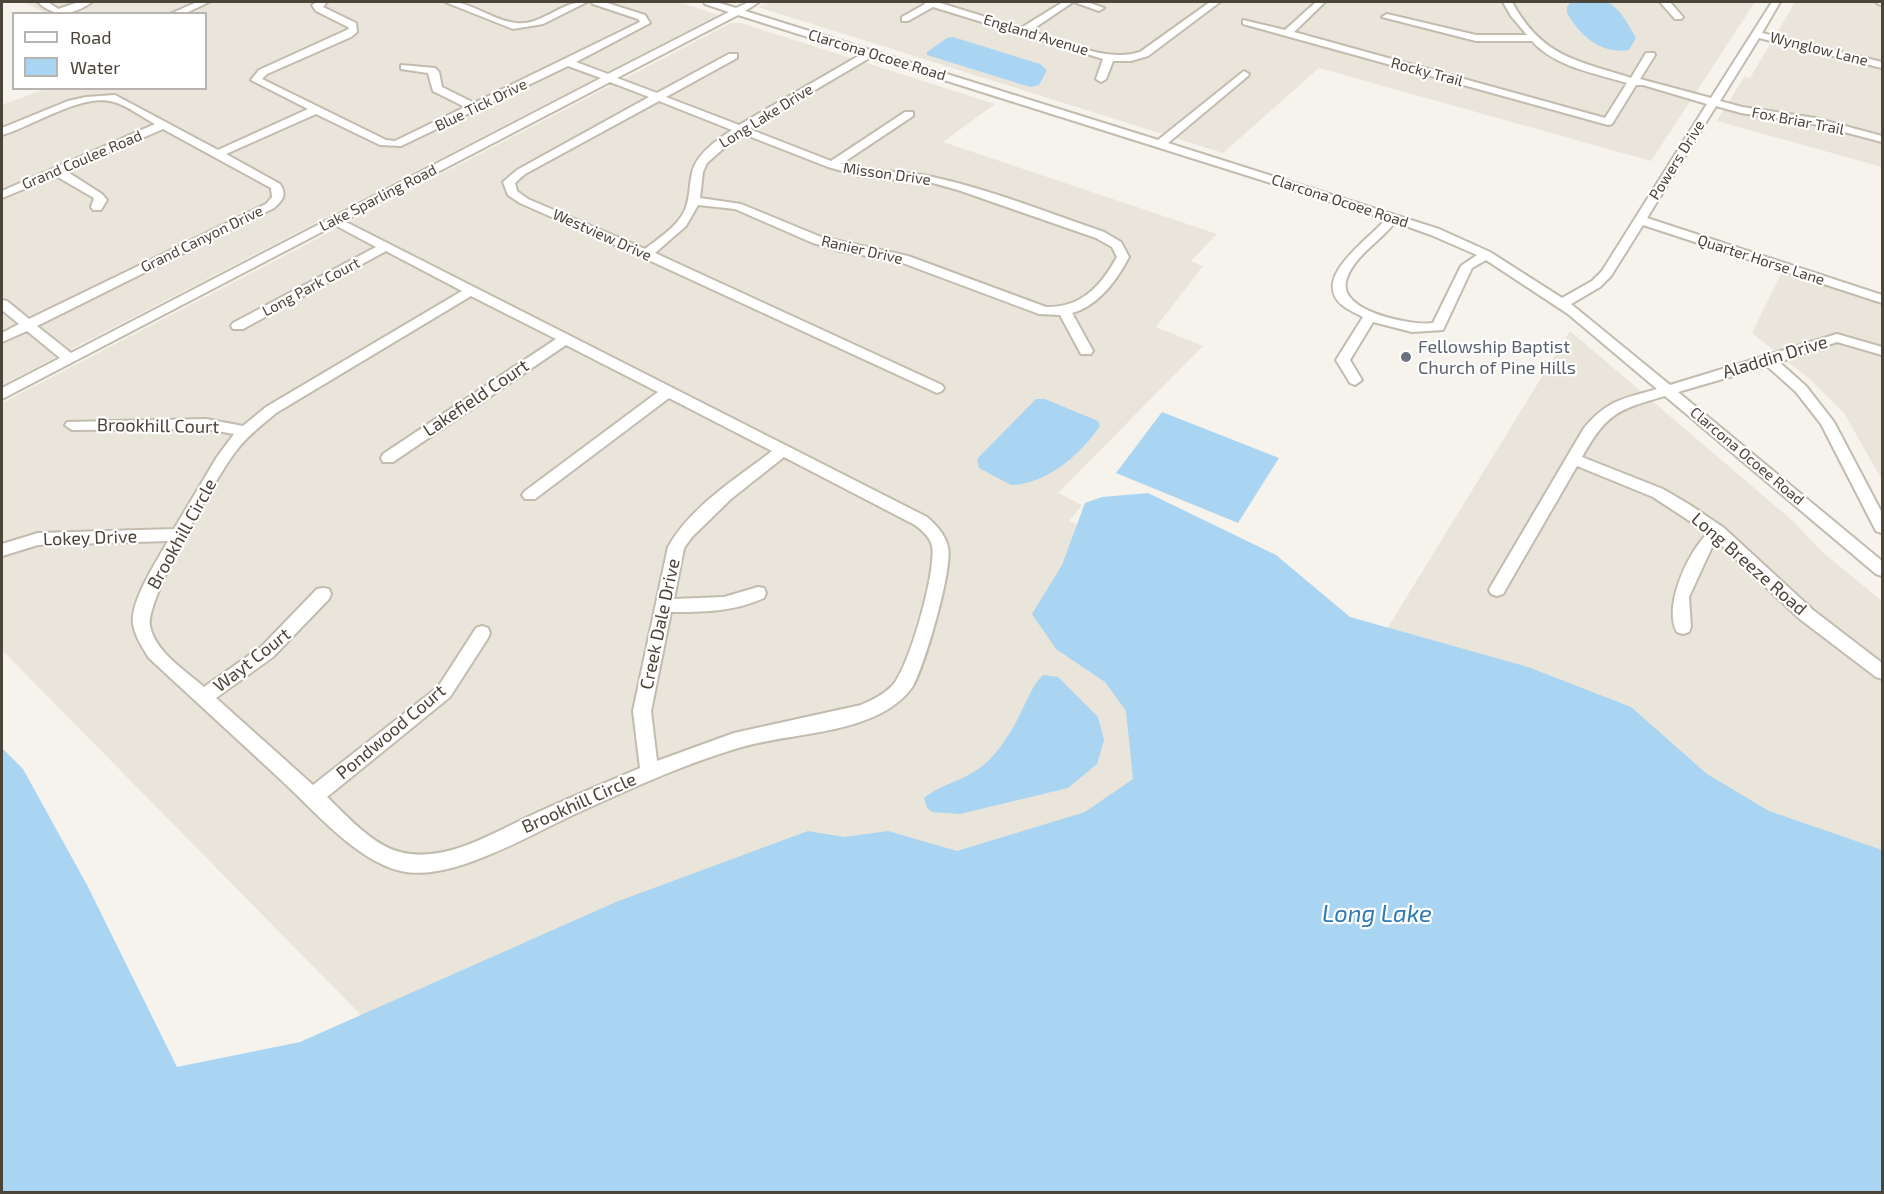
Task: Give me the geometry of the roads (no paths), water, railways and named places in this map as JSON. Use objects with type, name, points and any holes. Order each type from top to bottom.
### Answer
[{"type":"street","points":[[46,3],[59,2]]},
{"type":"street","points":[[61,12],[87,2]]},
{"type":"street","points":[[179,12],[204,2]]},
{"type":"street","name":"Blue Tick Drive","points":[[323,2],[318,5],[319,9],[353,25],[354,30],[348,35],[262,72],[256,80],[384,143],[398,144],[645,23],[642,17],[596,2]]},
{"type":"street","points":[[450,2],[521,27],[531,25],[582,2]]},
{"type":"street","name":"Clarcona Ocoee Road","points":[[708,2],[1388,216],[1435,232],[1486,255],[1563,303],[1882,570]]},
{"type":"street","name":"Lake Sparling Road","points":[[2,394],[755,2]]},
{"type":"street","points":[[905,19],[930,2]]},
{"type":"street","name":"England Avenue","points":[[930,2],[1110,58]]},
{"type":"street","points":[[1023,31],[1069,2]]},
{"type":"street","points":[[1079,2],[1099,8]]},
{"type":"street","points":[[1101,79],[1110,58],[1131,58],[1144,54],[1215,2]]},
{"type":"street","points":[[1287,33],[1321,2]]},
{"type":"street","name":"Fox Briar Trail","points":[[1508,2],[1514,14],[1545,50],[1561,59],[1683,99],[1815,121],[1882,139]]},
{"type":"street","points":[[1665,2],[1678,16]]},
{"type":"street","name":"Powers Drive","points":[[1563,303],[1596,284],[1607,273],[1776,2]]},
{"type":"street","points":[[1387,17],[1476,39],[1535,38]]},
{"type":"street","name":"Rocky Trail","points":[[1246,22],[1608,122],[1633,82]]},
{"type":"street","name":"Wynglow Lane","points":[[1756,34],[1882,65]]},
{"type":"street","name":"Long Lake Drive","points":[[646,254],[668,237],[684,219],[694,201],[695,179],[699,166],[722,142],[870,53]]},
{"type":"street","points":[[1633,82],[1650,55]]},
{"type":"street","name":"Westview Drive","points":[[733,56],[521,172],[509,182],[512,193],[524,201],[646,254],[937,388]]},
{"type":"street","name":"Misson Drive","points":[[568,62],[832,165],[860,173],[933,180],[962,187],[1100,235],[1117,245],[1123,257],[1117,270],[1085,303],[1064,312]]},
{"type":"street","points":[[405,67],[434,72],[437,89],[475,108]]},
{"type":"street","points":[[1160,144],[1244,74]]},
{"type":"street","name":"Grand Canyon Drive","points":[[2,132],[79,101],[103,97],[115,98],[276,186],[278,198],[270,206],[2,338]]},
{"type":"street","points":[[218,154],[315,110]]},
{"type":"street","points":[[832,165],[909,114]]},
{"type":"street","name":"Grand Coulee Road","points":[[2,195],[164,124]]},
{"type":"street","points":[[57,171],[98,196],[101,201],[97,207]]},
{"type":"street","name":"Ranier Drive","points":[[694,201],[737,206],[817,240],[840,247],[883,253],[1024,304],[1044,310],[1064,312]]},
{"type":"street","points":[[1388,216],[1389,222],[1384,229],[1371,239],[1339,276],[1338,286],[1344,301],[1370,316],[1406,327],[1422,329],[1438,327],[1467,266],[1486,255]]},
{"type":"street","name":"Brookhill Circle","points":[[334,220],[921,521],[933,530],[941,545],[941,559],[912,672],[897,693],[871,710],[743,738],[650,772],[474,850],[438,862],[405,865],[377,852],[155,653],[141,631],[141,612],[180,535],[229,450],[244,431],[271,410],[470,291]]},
{"type":"street","name":"Quarter Horse Lane","points":[[1640,220],[1882,299]]},
{"type":"street","name":"Long Park Court","points":[[238,326],[385,247]]},
{"type":"street","points":[[2,304],[70,359]]},
{"type":"street","points":[[1064,312],[1086,351]]},
{"type":"street","points":[[1355,380],[1343,360],[1370,316]]},
{"type":"street","name":"Aladdin Drive","points":[[1497,590],[1589,432],[1604,414],[1624,402],[1769,361],[1837,338],[1882,351]]},
{"type":"street","name":"Lakefield Court","points":[[388,458],[565,339]]},
{"type":"street","points":[[1769,361],[1801,389],[1827,422],[1882,526]]},
{"type":"street","points":[[530,495],[668,392]]},
{"type":"street","name":"Brookhill Court","points":[[72,425],[206,424],[244,431]]},
{"type":"street","name":"Creek Dale Drive","points":[[650,772],[642,711],[676,547],[687,531],[782,451]]},
{"type":"street","name":"Long Breeze Road","points":[[1573,459],[1658,493],[1685,509],[1718,532],[1807,615],[1882,672]]},
{"type":"street","points":[[1683,627],[1681,597],[1706,544],[1718,532]]},
{"type":"street","name":"Lokey Drive","points":[[2,550],[38,539],[180,535]]},
{"type":"street","points":[[664,605],[719,605],[742,601],[758,592]]},
{"type":"street","name":"Wayt Court","points":[[204,697],[267,652],[323,594]]},
{"type":"street","name":"Pondwood Court","points":[[314,796],[444,692],[482,633]]},
{"type":"water","points":[[1601,1],[1614,7],[1636,38],[1629,50],[1609,49],[1585,36],[1567,13],[1567,7],[1571,2]]},
{"type":"water","points":[[953,37],[1040,64],[1047,70],[1039,85],[1030,87],[927,55],[927,52],[947,38]]},
{"type":"water","points":[[1036,399],[1045,399],[1098,421],[1100,426],[1083,447],[1062,466],[1037,480],[1011,485],[979,468],[977,459]]},
{"type":"water","points":[[1162,412],[1279,458],[1238,523],[1116,473]]},
{"type":"water","name":"Long Lake","points":[[1148,493],[1276,555],[1350,617],[1528,667],[1631,707],[1707,774],[1769,811],[1882,850],[1882,1192],[2,1192],[2,748],[23,769],[87,885],[177,1067],[300,1042],[616,902],[808,831],[844,837],[888,831],[957,851],[1085,812],[1133,779],[1126,711],[1105,682],[1056,649],[1032,614],[1062,565],[1085,503],[1102,497]]},
{"type":"water","points":[[1043,675],[1058,677],[1098,717],[1104,740],[1097,764],[1068,788],[960,814],[932,812],[927,808],[924,798],[939,788],[972,773],[993,756],[1012,730],[1033,687]]},
{"type":"place","name":"Fellowship Baptist Church of Pine Hills","points":[[1406,357]]}]
